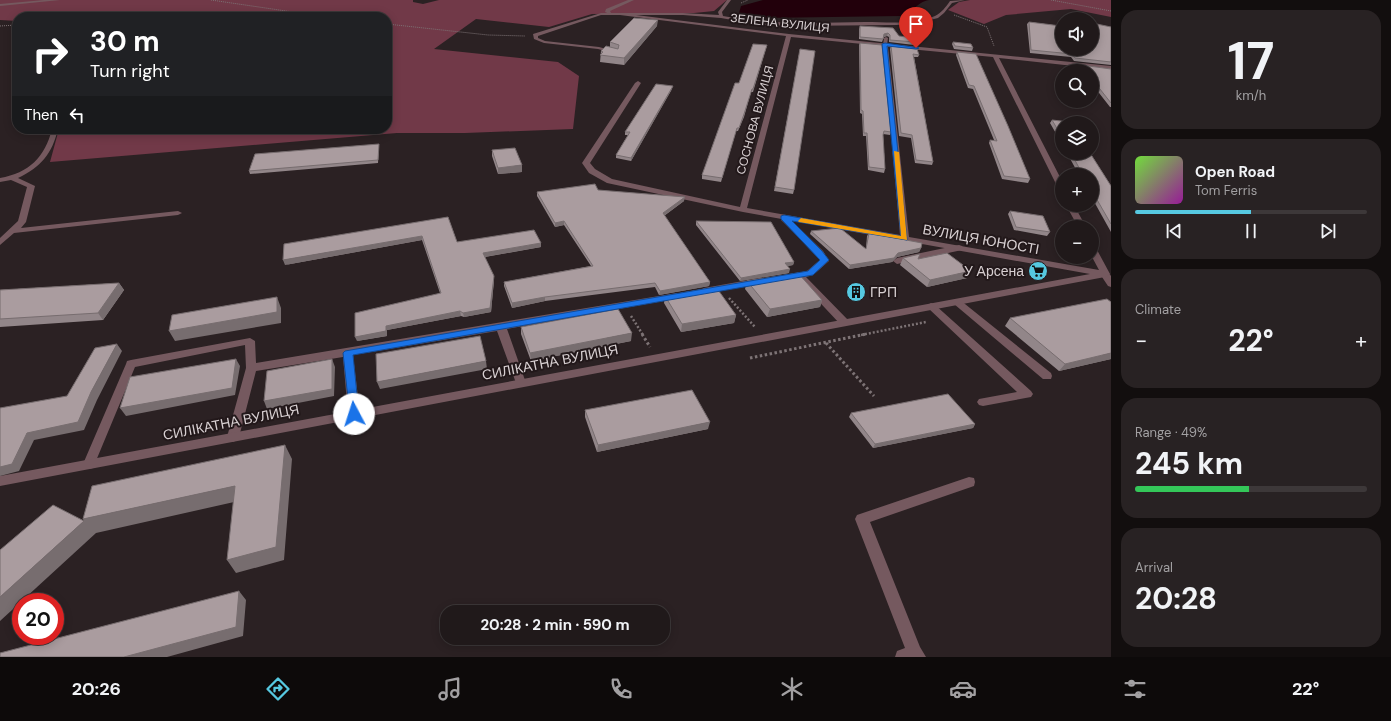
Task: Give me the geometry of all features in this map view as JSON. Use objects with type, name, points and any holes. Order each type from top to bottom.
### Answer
[{"type":"street","points":[[0,6],[58,0]]},
{"type":"street","points":[[610,14],[607,12],[608,10],[632,0]]},
{"type":"street","points":[[721,15],[729,0]]},
{"type":"street","points":[[620,14],[721,15],[748,22],[787,25],[893,23],[936,17],[945,11],[951,2],[963,0]]},
{"type":"street","name":"ЗЕЛЕНА ВУЛИЦЯ","points":[[535,35],[601,14],[620,14],[789,35],[885,41],[995,56],[1110,68]]},
{"type":"street","points":[[535,35],[536,39],[544,42],[599,48],[615,53]]},
{"type":"street","name":"СОСНОВА ВУЛИЦЯ","points":[[743,210],[789,35]]},
{"type":"street","points":[[885,41],[905,239]]},
{"type":"street","points":[[995,56],[1055,174]]},
{"type":"street","name":"ВУЛИЦЯ ЮНОСТІ","points":[[638,83],[586,163],[592,172],[610,181],[784,218],[959,248],[1109,278]]},
{"type":"street","points":[[0,180],[12,178],[34,168],[44,158],[52,142],[54,134]]},
{"type":"street","points":[[0,242],[22,222],[31,186],[12,178]]},
{"type":"street","points":[[13,231],[178,213]]},
{"type":"street","points":[[784,218],[820,253],[825,260],[810,273],[795,275],[845,322]]},
{"type":"street","points":[[896,261],[959,248]]},
{"type":"street","points":[[1099,260],[1109,278]]},
{"type":"street","name":"СИЛІКАТНА ВУЛИЦЯ","points":[[0,481],[931,306],[1109,278]]},
{"type":"street","points":[[251,368],[501,327],[768,280]]},
{"type":"street","points":[[957,302],[1047,376]]},
{"type":"street","points":[[931,306],[1027,394],[983,402]]},
{"type":"street","points":[[501,327],[521,383]]},
{"type":"street","points":[[89,464],[131,364],[250,341],[251,368],[232,437]]},
{"type":"street","points":[[348,353],[354,414]]},
{"type":"street","points":[[912,655],[862,519],[969,482]]},
{"type":"path","points":[[211,0],[294,12]]},
{"type":"path","points":[[741,3],[748,0]]},
{"type":"path","points":[[1051,0],[1111,11]]},
{"type":"path","points":[[945,11],[987,27],[995,56]]},
{"type":"path","points":[[392,24],[425,27],[488,36],[535,35]]},
{"type":"path","points":[[0,26],[12,25]]},
{"type":"path","points":[[721,288],[764,338]]},
{"type":"path","points":[[624,305],[657,358]]},
{"type":"path","points":[[826,343],[874,396]]},
{"type":"shaded area","points":[[0,0],[413,0],[413,2],[423,4],[439,0],[727,0],[714,11],[694,13],[592,14],[549,27],[476,19],[434,49],[558,62],[579,76],[573,129],[465,133],[392,133],[392,12],[12,12],[12,21],[0,20]]},
{"type":"shaded area","points":[[763,0],[929,0],[921,3],[909,13],[901,16],[760,18],[739,13],[741,6]]},
{"type":"shaded area","points":[[970,0],[1111,0],[1111,17],[1099,15],[1099,12],[1086,12],[1071,9],[1006,15],[984,24],[948,10],[959,2]]},
{"type":"shaded area","points":[[58,134],[385,134],[50,162]]},
{"type":"building","points":[[634,18],[658,20],[624,58],[600,55],[603,52],[601,51],[606,46],[618,49],[619,45],[610,42]]},
{"type":"building","points":[[1029,22],[1055,25],[1055,52],[1031,50]]},
{"type":"building","points":[[1099,24],[1111,27],[1111,62],[1075,58],[1074,56],[1099,56]]},
{"type":"building","points":[[860,26],[893,28],[899,36],[914,38],[915,42],[890,40],[890,35],[888,33],[884,34],[883,39],[860,37]]},
{"type":"building","points":[[953,42],[971,44],[973,48],[955,46]]},
{"type":"building","points":[[860,43],[882,45],[891,132],[884,131],[883,135],[885,169],[869,167],[867,133],[864,133],[863,111],[861,110]]},
{"type":"building","points":[[753,44],[767,45],[739,128],[737,128],[722,178],[702,175],[735,83],[739,83]]},
{"type":"building","points":[[891,46],[917,49],[919,55],[913,54],[933,162],[916,160],[912,135],[901,133]]},
{"type":"building","points":[[800,49],[815,51],[794,190],[775,187]]},
{"type":"building","points":[[957,52],[976,54],[1030,179],[1004,176],[990,140],[997,141],[974,86],[969,85]]},
{"type":"building","points":[[1099,67],[1111,69],[1111,103],[1099,88]]},
{"type":"building","points":[[656,84],[673,86],[631,158],[616,155],[630,132],[625,132]]},
{"type":"building","points":[[379,144],[378,160],[249,171],[255,154]]},
{"type":"building","points":[[515,148],[522,165],[498,168],[492,150]]},
{"type":"building","points":[[1075,160],[1094,160],[1111,186],[1111,224],[1099,203],[1099,168],[1079,168]]},
{"type":"building","points":[[595,184],[598,190],[685,197],[663,213],[710,282],[660,291],[655,283],[545,297],[512,303],[504,282],[593,266],[564,221],[555,223],[537,192]]},
{"type":"building","points":[[1010,211],[1043,216],[1050,232],[1016,227]]},
{"type":"building","points":[[448,217],[457,242],[534,230],[541,243],[483,253],[494,276],[490,308],[463,313],[460,311],[386,326],[386,331],[355,337],[355,313],[441,293],[422,236],[283,260],[284,244]]},
{"type":"building","points":[[696,221],[771,222],[794,262],[785,263],[790,269],[741,278]]},
{"type":"building","points":[[840,228],[866,249],[869,233],[922,243],[921,248],[898,253],[894,258],[850,265],[811,231]]},
{"type":"building","points":[[947,253],[971,271],[930,280],[903,258],[920,254],[918,259]]},
{"type":"building","points":[[798,273],[822,300],[770,309],[747,281]]},
{"type":"building","points":[[119,283],[98,313],[0,319],[0,290]]},
{"type":"building","points":[[716,287],[736,315],[682,324],[665,296]]},
{"type":"building","points":[[277,297],[277,312],[169,331],[172,315]]},
{"type":"building","points":[[1107,299],[1111,302],[1111,353],[1065,364],[1010,318]]},
{"type":"building","points":[[618,309],[632,333],[530,353],[521,327]]},
{"type":"building","points":[[480,336],[486,361],[377,382],[376,354]]},
{"type":"building","points":[[117,344],[91,392],[78,422],[27,433],[12,464],[0,467],[0,408],[67,396],[95,348]]},
{"type":"building","points":[[236,359],[232,388],[120,408],[130,377]]},
{"type":"building","points":[[332,359],[332,389],[264,401],[267,371]]},
{"type":"building","points":[[692,390],[710,422],[598,445],[585,410]]},
{"type":"building","points":[[948,394],[975,424],[875,444],[851,413]]},
{"type":"building","points":[[285,445],[276,547],[227,560],[235,486],[83,519],[92,486]]},
{"type":"building","points":[[53,505],[84,521],[0,597],[0,550]]},
{"type":"building","points":[[239,591],[236,627],[124,657],[0,657],[0,653],[31,645],[64,645],[64,636]]},
{"type":"slow traffic","points":[[801,221],[905,239],[896,152]]},
{"type":"place","name":"У Арсена","points":[[1038,271]]},
{"type":"place","name":"ГРП","points":[[856,292]]},
{"type":"route","points":[[354,414],[348,353],[810,273],[825,260],[820,253],[784,218],[905,239],[885,44],[916,48]]}]
